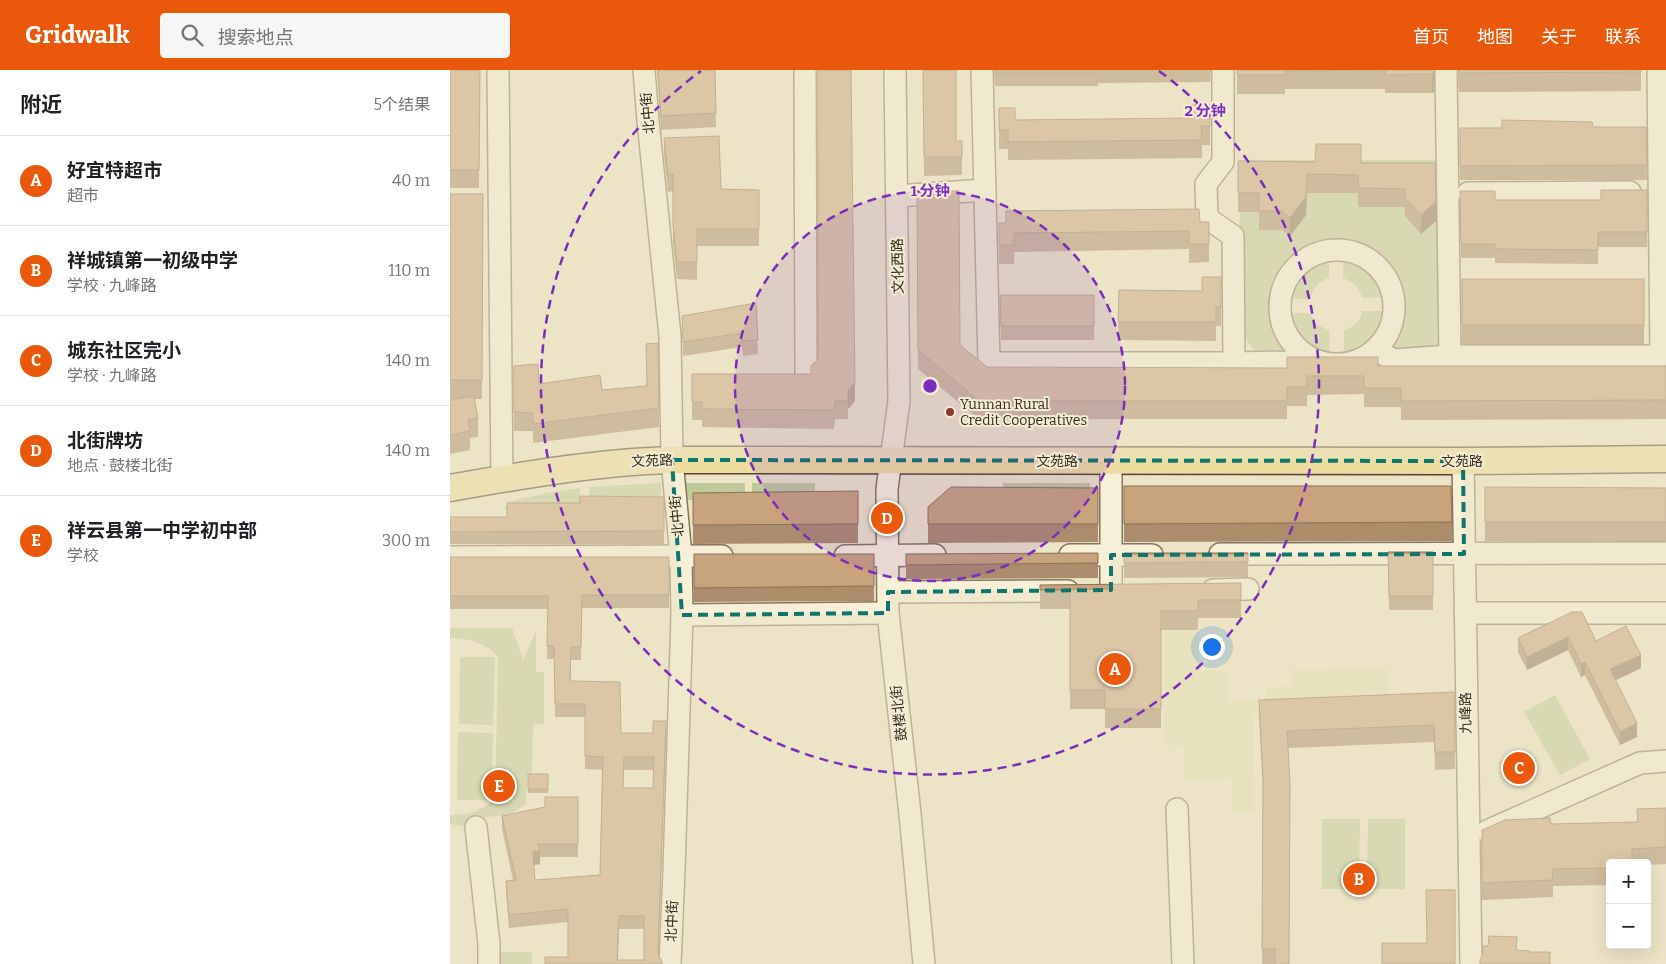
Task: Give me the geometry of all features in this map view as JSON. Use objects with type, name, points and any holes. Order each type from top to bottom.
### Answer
[{"type":"main road","name":"文苑路","points":[[450,488],[549,471],[672,460],[1463,462],[1666,459]]},
{"type":"street","points":[[498,70],[490,200],[502,480]]},
{"type":"street","name":"北中街","points":[[644,70],[670,336],[672,460],[681,556],[682,615],[670,964]]},
{"type":"street","points":[[805,70],[806,373]]},
{"type":"street","name":"文化西路","points":[[891,461],[899,401],[895,70]]},
{"type":"street","points":[[982,70],[989,363],[1288,362],[1300,360],[1304,354]]},
{"type":"street","points":[[1223,70],[1223,162],[1206,184],[1207,218],[1233,236],[1234,363]]},
{"type":"street","points":[[1446,70],[1450,356]]},
{"type":"street","points":[[1375,350],[1394,360],[1450,356],[1661,356],[1658,70]]},
{"type":"street","points":[[897,196],[984,190]]},
{"type":"street","points":[[1448,193],[1660,192]]},
{"type":"street","points":[[1344,249],[1362,255],[1378,266],[1389,281],[1395,299],[1394,318],[1388,336],[1375,350],[1359,360],[1341,364],[1322,362],[1304,354],[1290,341],[1282,324],[1279,305],[1283,286],[1292,270],[1307,258],[1325,250],[1344,249]]},
{"type":"street","name":"鼓楼北街","points":[[891,461],[887,490],[888,613],[924,964]]},
{"type":"street","points":[[888,592],[1121,590],[1111,555],[1111,461]]},
{"type":"street","name":"九峰路","points":[[1463,462],[1471,964]]},
{"type":"street","points":[[1199,554],[1666,553]]},
{"type":"street","points":[[1053,555],[1170,554]]},
{"type":"street","points":[[828,556],[956,555]]},
{"type":"street","points":[[450,557],[740,556]]},
{"type":"street","points":[[1189,590],[1248,589]]},
{"type":"street","points":[[682,615],[888,613]]},
{"type":"street","points":[[1465,613],[1666,613]]},
{"type":"street","points":[[1468,839],[1640,763],[1666,761]]},
{"type":"street","points":[[1178,809],[1183,964]]},
{"type":"street","points":[[476,827],[489,944],[489,964]]},
{"type":"highlighted area","points":[[672,460],[1463,461],[1464,554],[1111,555],[1111,590],[888,592],[888,613],[682,615]]},
{"type":"shaded area","points":[[1164,633],[1199,633],[1200,671],[1229,671],[1229,700],[1266,699],[1266,688],[1292,686],[1292,670],[1387,669],[1389,710],[1254,715],[1255,813],[1231,812],[1232,778],[1183,780],[1185,746],[1165,745]]},
{"type":"green space","points":[[1240,160],[1441,160],[1442,351],[1389,351],[1397,320],[1399,293],[1393,272],[1367,250],[1343,246],[1314,250],[1298,260],[1284,279],[1277,299],[1275,316],[1285,356],[1259,356],[1239,331]]},
{"type":"green space","points":[[1329,258],[1329,278],[1316,286],[1310,299],[1289,299],[1293,284],[1302,272],[1314,263]]},
{"type":"green space","points":[[1344,258],[1359,263],[1370,271],[1379,283],[1384,297],[1362,298],[1360,291],[1355,285],[1343,278]]},
{"type":"green space","points":[[1362,311],[1385,311],[1380,327],[1371,339],[1359,348],[1344,353],[1344,330],[1356,324]]},
{"type":"green space","points":[[1289,313],[1310,313],[1318,324],[1329,330],[1330,353],[1315,348],[1303,339],[1294,328]]},
{"type":"green space","points":[[661,483],[661,503],[589,505],[589,487]]},
{"type":"green space","points":[[682,483],[745,483],[745,500],[682,500]]},
{"type":"green space","points":[[752,483],[815,483],[815,500],[752,500]]},
{"type":"green space","points":[[1003,483],[1090,483],[1090,501],[1003,501]]},
{"type":"green space","points":[[580,488],[580,508],[504,509],[509,502],[546,493]]},
{"type":"green space","points":[[450,628],[512,628],[523,660],[536,631],[536,672],[544,672],[544,724],[533,725],[532,773],[527,777],[526,804],[510,815],[485,817],[485,827],[467,827],[450,824],[450,815],[481,809],[495,798],[498,657],[488,648],[476,642],[450,638]]},
{"type":"green space","points":[[460,657],[495,657],[493,725],[459,724]]},
{"type":"green space","points":[[1555,695],[1590,759],[1560,775],[1524,712]]},
{"type":"green space","points":[[458,732],[493,733],[492,800],[457,800]]},
{"type":"green space","points":[[1322,819],[1360,819],[1359,889],[1322,889]]},
{"type":"green space","points":[[1368,819],[1405,819],[1405,889],[1367,889]]},
{"type":"green space","points":[[497,952],[532,952],[532,964],[497,964]]},
{"type":"building","points":[[450,70],[480,70],[479,170],[450,170]]},
{"type":"building","points":[[658,70],[715,70],[716,113],[661,116]]},
{"type":"building","points":[[818,70],[851,70],[855,382],[848,390],[848,401],[835,401],[834,410],[702,409],[702,402],[692,402],[692,374],[811,374],[811,366],[817,360]]},
{"type":"building","points":[[923,70],[956,70],[956,141],[962,141],[962,157],[924,157]]},
{"type":"building","points":[[995,70],[1097,70],[1098,72],[995,72]]},
{"type":"building","points":[[1237,70],[1385,70],[1285,71],[1285,75],[1237,75]]},
{"type":"building","points":[[1385,70],[1434,70],[1434,73],[1385,75]]},
{"type":"building","points":[[1459,70],[1641,70],[1641,72],[1459,73]]},
{"type":"building","points":[[1190,105],[1210,105],[1210,126],[1201,126],[1202,140],[1008,142],[1008,130],[999,130],[999,108],[1015,108],[1015,120],[1191,118]]},
{"type":"building","points":[[1502,120],[1592,122],[1593,127],[1646,127],[1647,165],[1460,166],[1460,128],[1502,128]]},
{"type":"building","points":[[719,136],[721,189],[759,190],[759,229],[697,229],[697,262],[677,262],[673,225],[673,174],[668,174],[664,138]]},
{"type":"building","points":[[1316,144],[1361,144],[1361,163],[1435,163],[1436,202],[1421,215],[1405,198],[1405,189],[1358,188],[1358,175],[1307,174],[1306,197],[1290,218],[1282,211],[1259,211],[1259,193],[1238,193],[1238,161],[1315,162]]},
{"type":"building","points":[[1601,190],[1647,190],[1647,232],[1598,232],[1598,250],[1495,249],[1495,244],[1461,244],[1460,191],[1495,191],[1495,200],[1601,200]]},
{"type":"building","points":[[917,191],[959,191],[960,345],[987,367],[1287,368],[1287,357],[1378,357],[1378,366],[1666,366],[1666,400],[1401,401],[1401,388],[1364,388],[1364,376],[1307,376],[1307,387],[1287,387],[1287,401],[979,401],[918,350]]},
{"type":"building","points":[[450,194],[483,194],[482,380],[450,380]]},
{"type":"building","points":[[1199,209],[1200,222],[1209,222],[1209,244],[1189,244],[1189,231],[1014,233],[1014,245],[999,245],[999,223],[1006,223],[1006,211]]},
{"type":"building","points":[[1202,277],[1221,277],[1221,307],[1216,307],[1216,322],[1118,322],[1119,290],[1202,291]]},
{"type":"building","points":[[1462,279],[1644,279],[1644,325],[1462,325]]},
{"type":"building","points":[[1000,295],[1094,295],[1094,326],[1001,326]]},
{"type":"building","points":[[756,303],[758,340],[743,341],[742,333],[683,342],[682,316]]},
{"type":"building","points":[[658,343],[659,408],[533,424],[533,413],[514,412],[514,366],[538,364],[539,384],[600,375],[602,390],[647,386],[646,344]]},
{"type":"building","points":[[474,396],[478,418],[468,420],[470,431],[450,435],[450,400]]},
{"type":"building","points":[[1124,486],[1451,486],[1452,522],[1124,524]]},
{"type":"building","points":[[951,487],[1098,488],[1098,524],[928,524],[928,507]]},
{"type":"building","points":[[1485,487],[1666,488],[1666,522],[1485,522]]},
{"type":"building","points":[[858,491],[858,524],[693,525],[693,493]]},
{"type":"building","points":[[580,496],[664,497],[664,531],[450,532],[450,517],[507,517],[507,503],[580,503]]},
{"type":"building","points":[[1388,552],[1433,552],[1433,596],[1389,596]]},
{"type":"building","points":[[1098,553],[1098,563],[906,565],[906,554]]},
{"type":"building","points":[[1124,553],[1248,553],[1248,562],[1124,563]]},
{"type":"building","points":[[694,554],[874,554],[874,586],[694,588]]},
{"type":"building","points":[[450,557],[669,557],[669,595],[582,595],[581,647],[571,647],[570,681],[620,682],[621,733],[653,733],[653,721],[666,721],[658,951],[662,964],[545,964],[545,957],[568,957],[568,909],[509,915],[506,881],[516,880],[502,816],[545,807],[545,797],[578,797],[578,844],[538,844],[540,851],[533,852],[535,880],[600,875],[603,757],[585,756],[585,704],[555,704],[554,646],[547,646],[548,596],[450,596]],"holes":[[[624,757],[654,757],[653,788],[623,788]],[[619,916],[644,916],[644,960],[617,960]]]},
{"type":"building","points":[[1241,583],[1241,600],[1198,600],[1198,611],[1161,611],[1161,709],[1105,709],[1105,690],[1070,690],[1070,590],[1040,590],[1040,585]]},
{"type":"building","points":[[1572,612],[1582,612],[1596,641],[1626,626],[1641,655],[1610,669],[1637,723],[1620,732],[1585,662],[1581,664],[1568,637],[1527,657],[1518,638]]},
{"type":"building","points":[[1454,692],[1455,752],[1435,752],[1434,725],[1287,731],[1290,783],[1289,964],[1275,964],[1275,949],[1262,949],[1263,778],[1259,700]]},
{"type":"building","points":[[528,774],[548,774],[548,789],[528,789]]},
{"type":"building","points":[[1666,808],[1666,847],[1632,849],[1632,859],[1606,859],[1606,868],[1552,869],[1553,880],[1482,883],[1482,830],[1505,820],[1550,818],[1551,824],[1638,822],[1637,809]]},
{"type":"building","points":[[1426,890],[1455,890],[1455,964],[1382,964],[1382,943],[1427,943]]},
{"type":"building","points":[[1489,936],[1517,937],[1516,950],[1550,952],[1550,964],[1480,964],[1483,946],[1488,946]]},
{"type":"place","name":"Yunnan Rural Credit Cooperatives","points":[[950,412]]},
{"type":"place","name":"北街牌坊","points":[[887,518]]},
{"type":"place","name":"好宜特超市","points":[[1115,669]]},
{"type":"place","name":"城东社区完小","points":[[1519,768]]},
{"type":"place","name":"祥云县第一中学初中部","points":[[499,786]]},
{"type":"place","name":"祥城镇第一初级中学","points":[[1359,879]]}]
